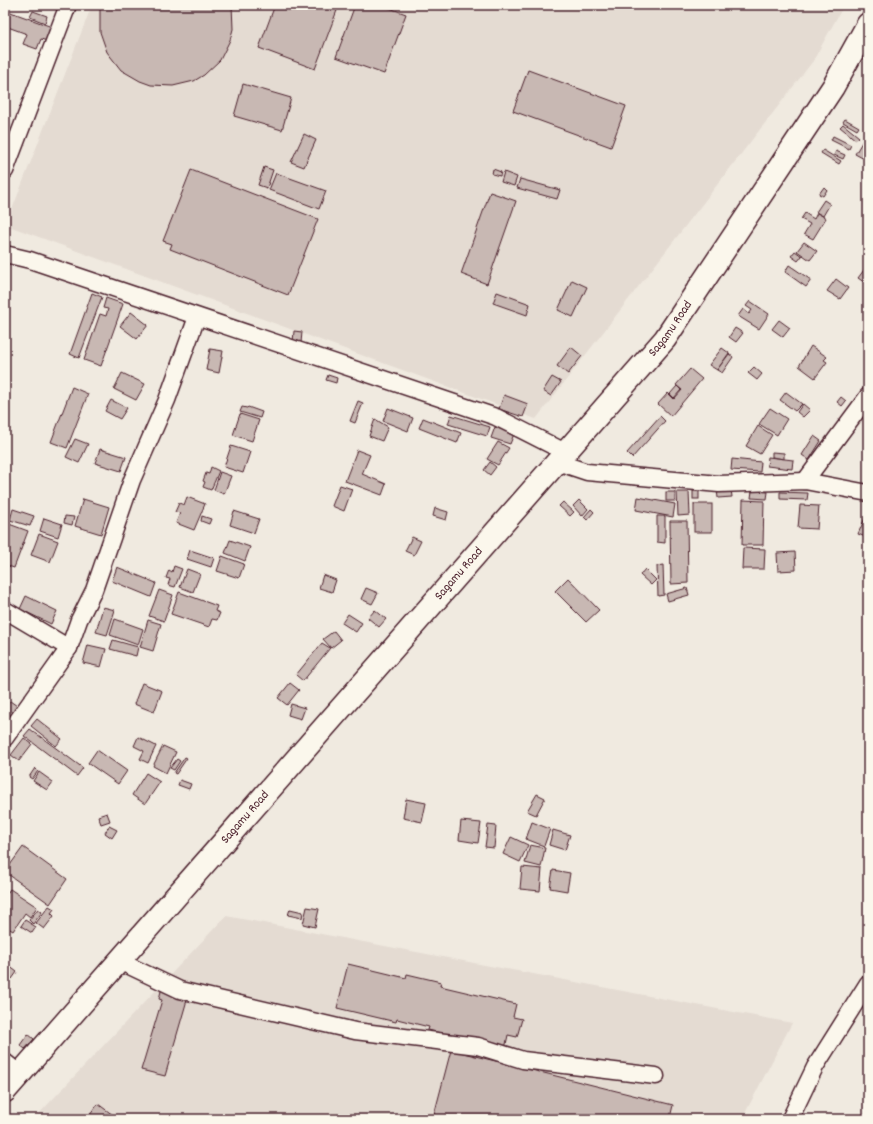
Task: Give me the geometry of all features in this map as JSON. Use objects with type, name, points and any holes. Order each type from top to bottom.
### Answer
[{"type":"highway","name":"Sagamu Road","points":[[5,1091],[13,1068],[120,961],[665,340],[833,87],[868,24]]},
{"type":"street","points":[[6,163],[68,5]]},
{"type":"street","points":[[5,254],[30,260],[197,318],[496,417],[587,472],[719,484],[805,481],[868,493]]},
{"type":"street","points":[[5,738],[69,648],[79,620],[94,590],[132,480],[167,400],[197,318]]},
{"type":"street","points":[[805,481],[868,396]]},
{"type":"street","points":[[5,610],[69,648]]},
{"type":"street","points":[[120,961],[180,990],[355,1031],[478,1046],[523,1060],[656,1076]]},
{"type":"street","points":[[790,1119],[815,1067],[868,983]]},
{"type":"shaded area","points":[[92,5],[844,5],[813,61],[536,419],[6,225]]},
{"type":"shaded area","points":[[226,916],[792,1023],[742,1119],[34,1119]]},
{"type":"building","points":[[100,5],[232,5],[233,29],[230,40],[220,60],[204,75],[194,81],[173,86],[151,85],[140,81],[121,70],[107,52],[100,32]]},
{"type":"building","points":[[275,5],[339,5],[315,69],[259,48]]},
{"type":"building","points":[[355,5],[381,5],[406,14],[384,74],[336,57]]},
{"type":"building","points":[[5,10],[52,27],[47,41],[41,39],[37,49],[23,44],[27,34],[5,26]]},
{"type":"building","points":[[33,11],[47,16],[45,23],[30,17]]},
{"type":"building","points":[[528,70],[626,106],[611,147],[513,111]]},
{"type":"building","points":[[243,84],[291,98],[282,130],[234,116]]},
{"type":"building","points":[[845,119],[859,127],[857,130],[843,122]]},
{"type":"building","points":[[843,124],[859,137],[856,140],[840,127]]},
{"type":"building","points":[[868,132],[868,161],[855,154]]},
{"type":"building","points":[[304,134],[316,140],[304,167],[291,162]]},
{"type":"building","points":[[833,136],[851,145],[849,149],[831,140]]},
{"type":"building","points":[[823,150],[841,161],[839,164],[821,153]]},
{"type":"building","points":[[836,151],[845,155],[843,159],[834,155]]},
{"type":"building","points":[[264,167],[273,170],[267,188],[258,185]]},
{"type":"building","points":[[493,169],[501,172],[500,176],[492,174]]},
{"type":"building","points":[[191,170],[318,219],[288,295],[170,249],[172,244],[163,241]]},
{"type":"building","points":[[504,172],[517,177],[514,186],[501,182]]},
{"type":"building","points":[[276,173],[326,191],[319,209],[269,190]]},
{"type":"building","points":[[520,179],[560,190],[557,199],[517,188]]},
{"type":"building","points":[[824,187],[827,190],[823,196],[819,194]]},
{"type":"building","points":[[490,192],[516,201],[487,284],[461,274]]},
{"type":"building","points":[[824,200],[830,204],[823,216],[816,212]]},
{"type":"building","points":[[805,213],[814,219],[817,213],[826,218],[813,239],[804,234],[810,224],[801,219]]},
{"type":"building","points":[[804,242],[817,251],[810,260],[797,251]]},
{"type":"building","points":[[795,251],[802,256],[798,261],[791,256]]},
{"type":"building","points":[[789,265],[811,280],[806,287],[785,272]]},
{"type":"building","points":[[867,266],[868,267],[868,285],[858,278]]},
{"type":"building","points":[[836,279],[848,288],[840,299],[827,291]]},
{"type":"building","points":[[572,280],[587,287],[573,317],[558,310]]},
{"type":"building","points":[[497,292],[530,304],[527,315],[493,303]]},
{"type":"building","points":[[92,293],[102,297],[79,358],[70,354]]},
{"type":"building","points":[[106,298],[123,304],[101,366],[84,360],[100,314],[106,316],[108,309],[103,308]]},
{"type":"building","points":[[750,301],[769,314],[759,329],[738,316],[743,309],[749,314],[752,310],[746,306]]},
{"type":"building","points":[[131,312],[148,325],[137,339],[120,326]]},
{"type":"building","points":[[779,320],[790,328],[783,337],[772,329]]},
{"type":"building","points":[[735,328],[743,333],[736,342],[729,337]]},
{"type":"building","points":[[294,331],[302,332],[301,343],[293,342]]},
{"type":"building","points":[[811,346],[827,357],[824,360],[827,362],[815,378],[799,366]]},
{"type":"building","points":[[571,347],[582,356],[568,374],[557,366]]},
{"type":"building","points":[[722,348],[729,353],[717,370],[709,365]]},
{"type":"building","points":[[210,349],[223,351],[219,373],[206,370]]},
{"type":"building","points":[[729,354],[733,357],[722,373],[717,370]]},
{"type":"building","points":[[754,367],[762,374],[757,380],[748,373]]},
{"type":"building","points":[[690,369],[702,379],[671,416],[658,404],[668,393],[674,399],[682,390],[676,385]]},
{"type":"building","points":[[122,373],[145,384],[136,400],[114,389]]},
{"type":"building","points":[[328,375],[337,378],[336,383],[326,380]]},
{"type":"building","points":[[552,377],[561,382],[551,396],[543,391]]},
{"type":"building","points":[[677,386],[681,390],[674,398],[670,394]]},
{"type":"building","points":[[72,387],[88,394],[67,448],[51,442]]},
{"type":"building","points":[[786,392],[802,404],[795,411],[780,400]]},
{"type":"building","points":[[504,395],[528,404],[523,417],[499,409]]},
{"type":"building","points":[[841,397],[846,401],[842,406],[837,402]]},
{"type":"building","points":[[111,400],[127,408],[120,419],[105,411]]},
{"type":"building","points":[[358,401],[363,403],[355,423],[350,421]]},
{"type":"building","points":[[803,404],[810,410],[803,417],[797,412]]},
{"type":"building","points":[[242,407],[248,407],[262,412],[260,418],[240,412]]},
{"type":"building","points":[[388,408],[413,418],[408,431],[383,421]]},
{"type":"building","points":[[770,408],[787,419],[777,435],[759,424]]},
{"type":"building","points":[[240,414],[259,420],[252,441],[233,435]]},
{"type":"building","points":[[451,415],[490,427],[487,436],[448,424]]},
{"type":"building","points":[[660,416],[665,421],[632,458],[627,453]]},
{"type":"building","points":[[423,418],[461,433],[457,443],[419,428]]},
{"type":"building","points":[[375,419],[388,427],[382,441],[369,436]]},
{"type":"building","points":[[758,426],[772,435],[760,454],[746,446]]},
{"type":"building","points":[[495,427],[514,434],[510,444],[491,438]]},
{"type":"building","points":[[814,436],[821,441],[809,460],[802,455]]},
{"type":"building","points":[[75,439],[88,444],[79,463],[66,457]]},
{"type":"building","points":[[498,442],[509,448],[498,465],[487,459]]},
{"type":"building","points":[[231,446],[250,452],[243,473],[224,467]]},
{"type":"building","points":[[100,449],[126,457],[121,471],[95,463]]},
{"type":"building","points":[[357,450],[370,455],[362,474],[386,484],[382,495],[345,481]]},
{"type":"building","points":[[772,452],[784,453],[784,459],[772,457]]},
{"type":"building","points":[[768,457],[793,460],[792,469],[767,466]]},
{"type":"building","points":[[732,459],[761,462],[760,472],[731,470]]},
{"type":"building","points":[[490,462],[496,467],[490,475],[484,470]]},
{"type":"building","points":[[211,467],[219,471],[211,490],[203,487],[205,482],[203,481],[206,473],[209,474]]},
{"type":"building","points":[[220,472],[231,476],[224,494],[214,490]]},
{"type":"building","points":[[340,485],[352,489],[344,511],[332,506]]},
{"type":"building","points":[[731,489],[732,497],[718,498],[717,490]]},
{"type":"building","points":[[693,491],[699,491],[699,499],[693,499]]},
{"type":"building","points":[[752,491],[768,492],[767,499],[751,498]]},
{"type":"building","points":[[666,492],[675,492],[675,501],[666,501]]},
{"type":"building","points":[[677,492],[689,492],[690,515],[678,516]]},
{"type":"building","points":[[780,492],[808,493],[807,500],[780,499]]},
{"type":"building","points":[[187,497],[205,504],[194,530],[176,523],[180,513],[175,512],[179,503],[184,505]]},
{"type":"building","points":[[638,497],[675,504],[673,517],[636,510]]},
{"type":"building","points":[[83,499],[109,507],[101,534],[75,526]]},
{"type":"building","points":[[579,500],[588,509],[582,516],[573,506]]},
{"type":"building","points":[[743,500],[764,501],[763,545],[742,545]]},
{"type":"building","points":[[563,502],[574,512],[570,516],[559,506]]},
{"type":"building","points":[[694,504],[712,504],[712,532],[694,532]]},
{"type":"building","points":[[800,505],[819,506],[817,529],[798,528]]},
{"type":"building","points":[[435,508],[448,512],[446,520],[433,516]]},
{"type":"building","points":[[13,509],[34,516],[30,526],[10,520]]},
{"type":"building","points":[[591,509],[594,512],[587,520],[584,517]]},
{"type":"building","points":[[234,511],[259,519],[254,533],[230,525]]},
{"type":"building","points":[[868,511],[868,538],[858,534]]},
{"type":"building","points":[[65,516],[74,517],[72,525],[64,523]]},
{"type":"building","points":[[202,516],[211,519],[209,524],[201,521]]},
{"type":"building","points":[[657,516],[665,516],[665,543],[657,542]]},
{"type":"building","points":[[44,518],[62,524],[58,537],[40,531]]},
{"type":"building","points":[[670,521],[687,521],[688,583],[671,584]]},
{"type":"building","points":[[9,524],[28,531],[14,568],[5,565],[5,534]]},
{"type":"building","points":[[39,534],[58,541],[50,562],[31,555]]},
{"type":"building","points":[[412,537],[421,541],[414,555],[405,551]]},
{"type":"building","points":[[230,540],[250,547],[245,561],[225,553]]},
{"type":"building","points":[[743,548],[765,549],[764,569],[742,569]]},
{"type":"building","points":[[190,550],[214,558],[211,567],[187,559]]},
{"type":"building","points":[[795,552],[796,570],[778,571],[777,553]]},
{"type":"building","points":[[222,556],[244,564],[239,578],[217,571]]},
{"type":"building","points":[[663,565],[664,595],[658,596],[657,566]]},
{"type":"building","points":[[174,566],[182,569],[175,587],[168,585],[170,579],[166,578],[169,570],[172,572]]},
{"type":"building","points":[[117,567],[156,583],[151,597],[112,581]]},
{"type":"building","points":[[187,569],[200,574],[193,592],[180,587]]},
{"type":"building","points":[[645,569],[656,580],[651,585],[640,575]]},
{"type":"building","points":[[323,575],[336,580],[332,592],[319,588]]},
{"type":"building","points":[[568,578],[599,610],[586,622],[555,591]]},
{"type":"building","points":[[366,588],[378,593],[372,604],[361,599]]},
{"type":"building","points":[[687,588],[689,595],[668,601],[666,594]]},
{"type":"building","points":[[159,590],[173,595],[164,621],[149,616]]},
{"type":"building","points":[[179,592],[217,606],[215,611],[220,613],[217,620],[212,619],[209,627],[171,614]]},
{"type":"building","points":[[26,596],[57,611],[51,624],[20,609]]},
{"type":"building","points":[[103,607],[115,610],[107,635],[96,632]]},
{"type":"building","points":[[375,610],[386,619],[379,627],[368,618]]},
{"type":"building","points":[[348,614],[362,623],[356,632],[342,623]]},
{"type":"building","points":[[115,619],[143,629],[138,645],[110,635]]},
{"type":"building","points":[[148,620],[161,624],[153,651],[140,647]]},
{"type":"building","points":[[334,631],[341,640],[331,648],[323,639]]},
{"type":"building","points":[[113,640],[138,647],[136,656],[110,649]]},
{"type":"building","points":[[322,643],[330,648],[303,681],[296,675]]},
{"type":"building","points":[[88,645],[106,649],[101,667],[83,663]]},
{"type":"building","points":[[142,683],[162,691],[154,712],[134,704]]},
{"type":"building","points":[[290,683],[299,690],[287,705],[278,698]]},
{"type":"building","points":[[10,701],[20,708],[10,721],[5,718],[5,708]]},
{"type":"building","points":[[291,704],[305,708],[301,719],[288,715]]},
{"type":"building","points":[[37,719],[62,739],[56,746],[31,726]]},
{"type":"building","points":[[30,729],[83,768],[77,776],[24,736]]},
{"type":"building","points":[[138,737],[156,746],[148,763],[140,759],[144,751],[134,746]]},
{"type":"building","points":[[24,738],[32,744],[19,761],[11,755]]},
{"type":"building","points":[[163,746],[176,752],[166,773],[153,766]]},
{"type":"building","points":[[97,750],[127,771],[118,784],[88,763]]},
{"type":"building","points":[[185,757],[187,758],[176,774],[174,773]]},
{"type":"building","points":[[177,759],[180,761],[174,770],[170,768]]},
{"type":"building","points":[[35,768],[38,771],[32,779],[29,777]]},
{"type":"building","points":[[39,772],[53,782],[47,790],[33,781]]},
{"type":"building","points":[[146,773],[160,782],[145,804],[132,795]]},
{"type":"building","points":[[180,780],[191,784],[189,789],[178,785]]},
{"type":"building","points":[[537,794],[545,798],[536,815],[527,811]]},
{"type":"building","points":[[406,799],[426,803],[422,822],[403,818]]},
{"type":"building","points":[[107,813],[110,821],[101,824],[98,816]]},
{"type":"building","points":[[461,821],[481,823],[478,843],[459,840]]},
{"type":"building","points":[[532,822],[550,829],[544,846],[526,839]]},
{"type":"building","points":[[488,825],[496,826],[494,848],[485,847]]},
{"type":"building","points":[[109,826],[117,830],[112,838],[105,833]]},
{"type":"building","points":[[553,830],[570,835],[565,850],[549,845]]},
{"type":"building","points":[[511,837],[528,845],[520,862],[503,854]]},
{"type":"building","points":[[530,845],[545,848],[541,867],[525,863]]},
{"type":"building","points":[[23,847],[67,879],[50,904],[5,872]]},
{"type":"building","points":[[522,867],[542,869],[540,891],[520,889]]},
{"type":"building","points":[[553,870],[570,873],[567,891],[550,888]]},
{"type":"building","points":[[10,889],[37,907],[30,917],[25,913],[13,931],[5,926],[5,896]]},
{"type":"building","points":[[49,906],[54,909],[51,913],[54,916],[44,929],[36,923]]},
{"type":"building","points":[[307,907],[319,909],[315,927],[303,924]]},
{"type":"building","points":[[38,909],[42,912],[33,924],[29,920]]},
{"type":"building","points":[[290,909],[303,912],[302,918],[288,915]]},
{"type":"building","points":[[25,920],[36,927],[32,933],[21,926]]},
{"type":"building","points":[[5,963],[17,972],[12,979],[5,974]]},
{"type":"building","points":[[348,964],[406,978],[407,974],[441,982],[440,986],[516,1004],[513,1017],[522,1019],[517,1037],[508,1035],[505,1049],[428,1030],[429,1027],[397,1019],[396,1022],[337,1008]]},
{"type":"building","points":[[162,987],[189,993],[165,1076],[141,1070],[162,1000],[159,999]]},
{"type":"building","points":[[28,1034],[34,1039],[25,1049],[20,1045]]},
{"type":"building","points":[[451,1050],[673,1105],[670,1118],[674,1119],[433,1119]]},
{"type":"building","points":[[98,1104],[113,1115],[110,1119],[87,1119]]}]
